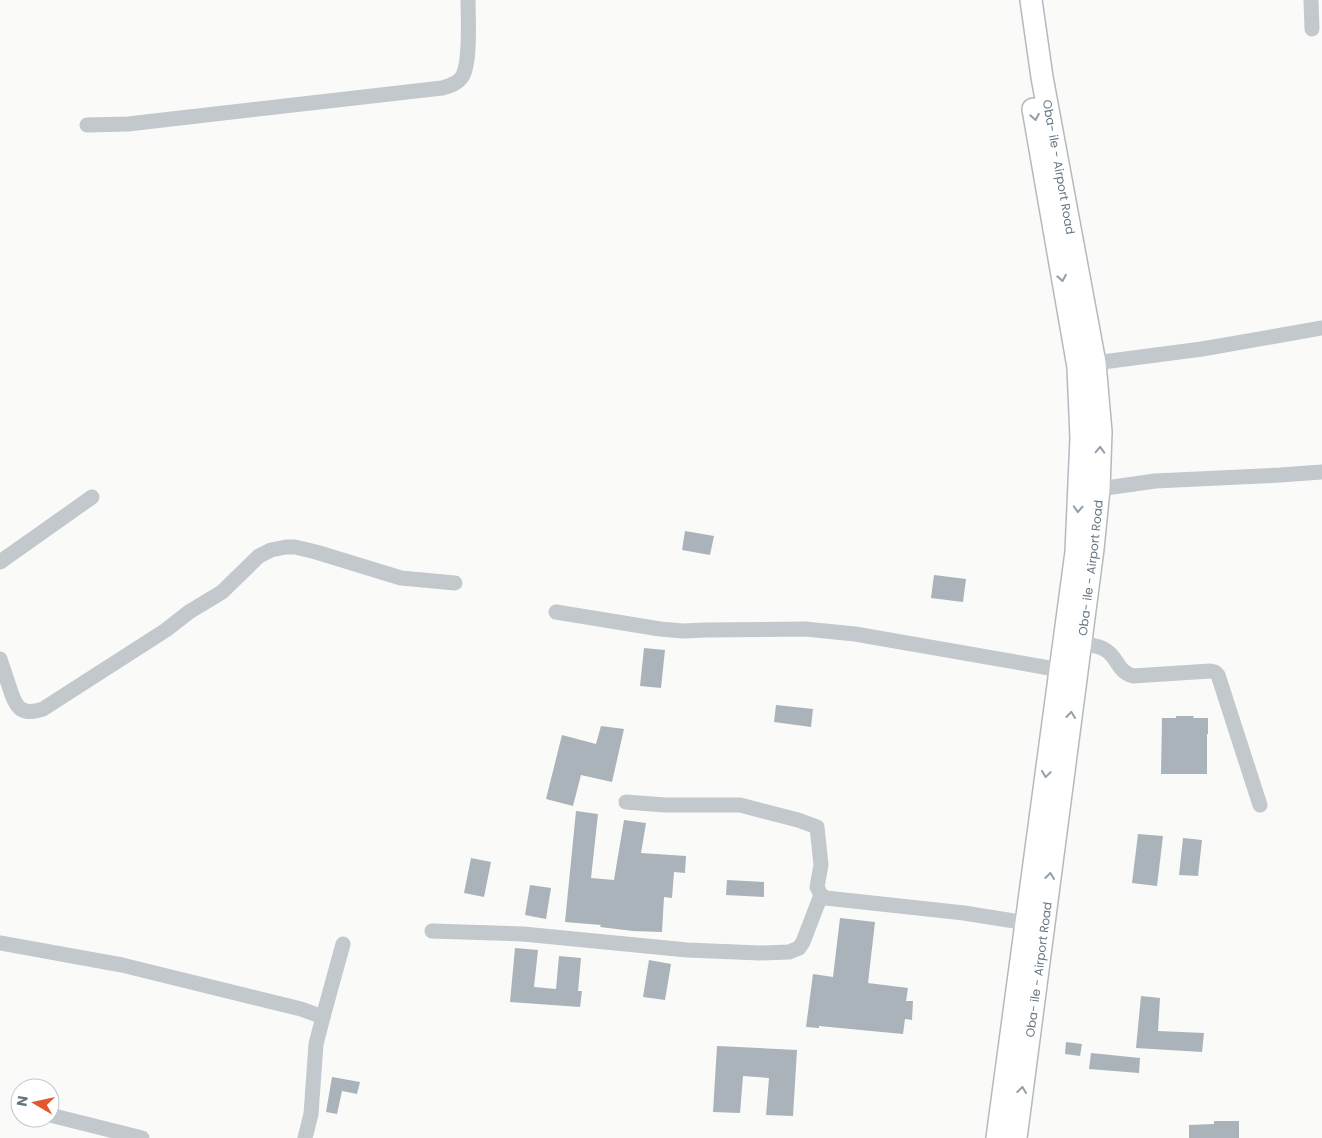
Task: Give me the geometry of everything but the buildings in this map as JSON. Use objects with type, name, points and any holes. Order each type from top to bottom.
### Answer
[{"type":"main road","name":"Oba- ile - Airport Road","points":[[1008,1132],[1026,923],[1076,552],[1081,438],[1078,367],[1016,0]]},
{"type":"main road","name":"Oba- ile - Airport Road","points":[[1008,1132],[1080,643],[1099,489],[1101,432],[1095,363],[1042,77],[1031,0]]},
{"type":"street","points":[[87,125],[128,124],[442,88],[455,84],[462,77],[465,69],[468,46],[468,0]]},
{"type":"street","points":[[1311,0],[1312,29]]},
{"type":"street","points":[[1095,363],[1202,349],[1322,328]]},
{"type":"street","points":[[1099,489],[1155,481],[1322,472]]},
{"type":"street","points":[[0,562],[92,497]]},
{"type":"street","points":[[0,659],[14,702],[18,708],[26,712],[43,709],[222,592],[259,556],[271,550],[286,547],[316,552],[401,578],[455,583]]},
{"type":"street","points":[[556,612],[683,632],[805,629],[856,634],[1060,670]]},
{"type":"street","points":[[1080,643],[1105,650],[1114,658],[1120,669],[1133,676],[1201,671],[1215,672],[1218,676],[1260,805]]},
{"type":"street","points":[[626,802],[665,805],[740,805],[798,820],[817,827],[821,865],[817,887],[826,898],[964,913],[1026,923]]},
{"type":"street","points":[[432,932],[523,934],[687,950],[760,953],[789,952],[798,948],[803,942],[821,894]]},
{"type":"street","points":[[0,943],[122,965],[301,1009],[323,1017]]},
{"type":"street","points":[[305,1138],[311,1114],[316,1044],[343,944]]},
{"type":"street","points":[[60,1118],[142,1138]]}]
